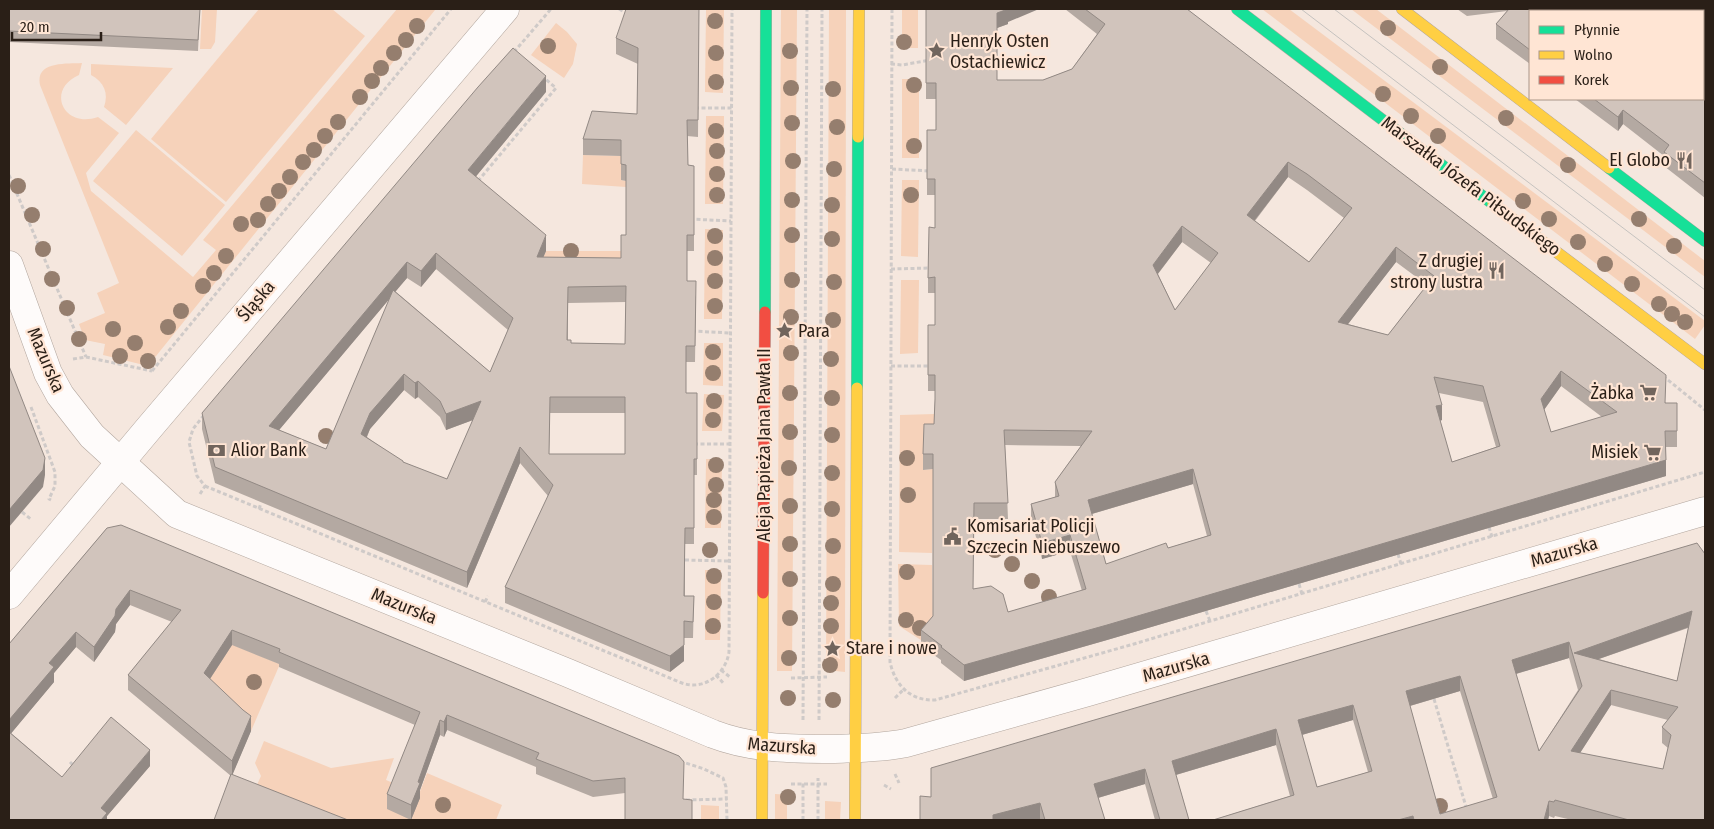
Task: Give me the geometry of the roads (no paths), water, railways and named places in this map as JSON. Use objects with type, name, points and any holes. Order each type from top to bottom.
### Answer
[{"type":"street","name":"Śląska","points":[[9,595],[505,9]]},
{"type":"street","name":"Aleja Papieża Jana Pawła II","points":[[762,820],[766,9]]},
{"type":"street","points":[[855,820],[859,9]]},
{"type":"street","name":"Marszałka Józefa Piłsudskiego","points":[[1237,9],[1705,364]]},
{"type":"street","points":[[1402,9],[1705,241]]},
{"type":"street","name":"Mazurska","points":[[9,265],[48,373],[60,396],[92,436],[170,509],[184,518],[568,673],[713,734],[729,740],[762,746],[777,748],[855,749],[883,747],[917,741],[1705,511]]},
{"type":"tram line","points":[[1301,9],[1705,317]]},
{"type":"tram line","points":[[1334,9],[1705,290]]},
{"type":"place","name":"Henryk Osten Ostachiewicz","points":[[936,51]]},
{"type":"place","name":"El Globo","points":[[1684,160]]},
{"type":"place","name":"Z drugiej strony lustra","points":[[1497,271]]},
{"type":"place","name":"Para","points":[[784,331]]},
{"type":"place","name":"Żabka","points":[[1648,393]]},
{"type":"place","name":"Alior Bank","points":[[217,450]]},
{"type":"place","name":"Misiek","points":[[1652,452]]},
{"type":"place","name":"Komisariat Policji Szczecin Niebuszewo","points":[[953,536]]},
{"type":"place","name":"Stare i nowe","points":[[832,648]]}]
